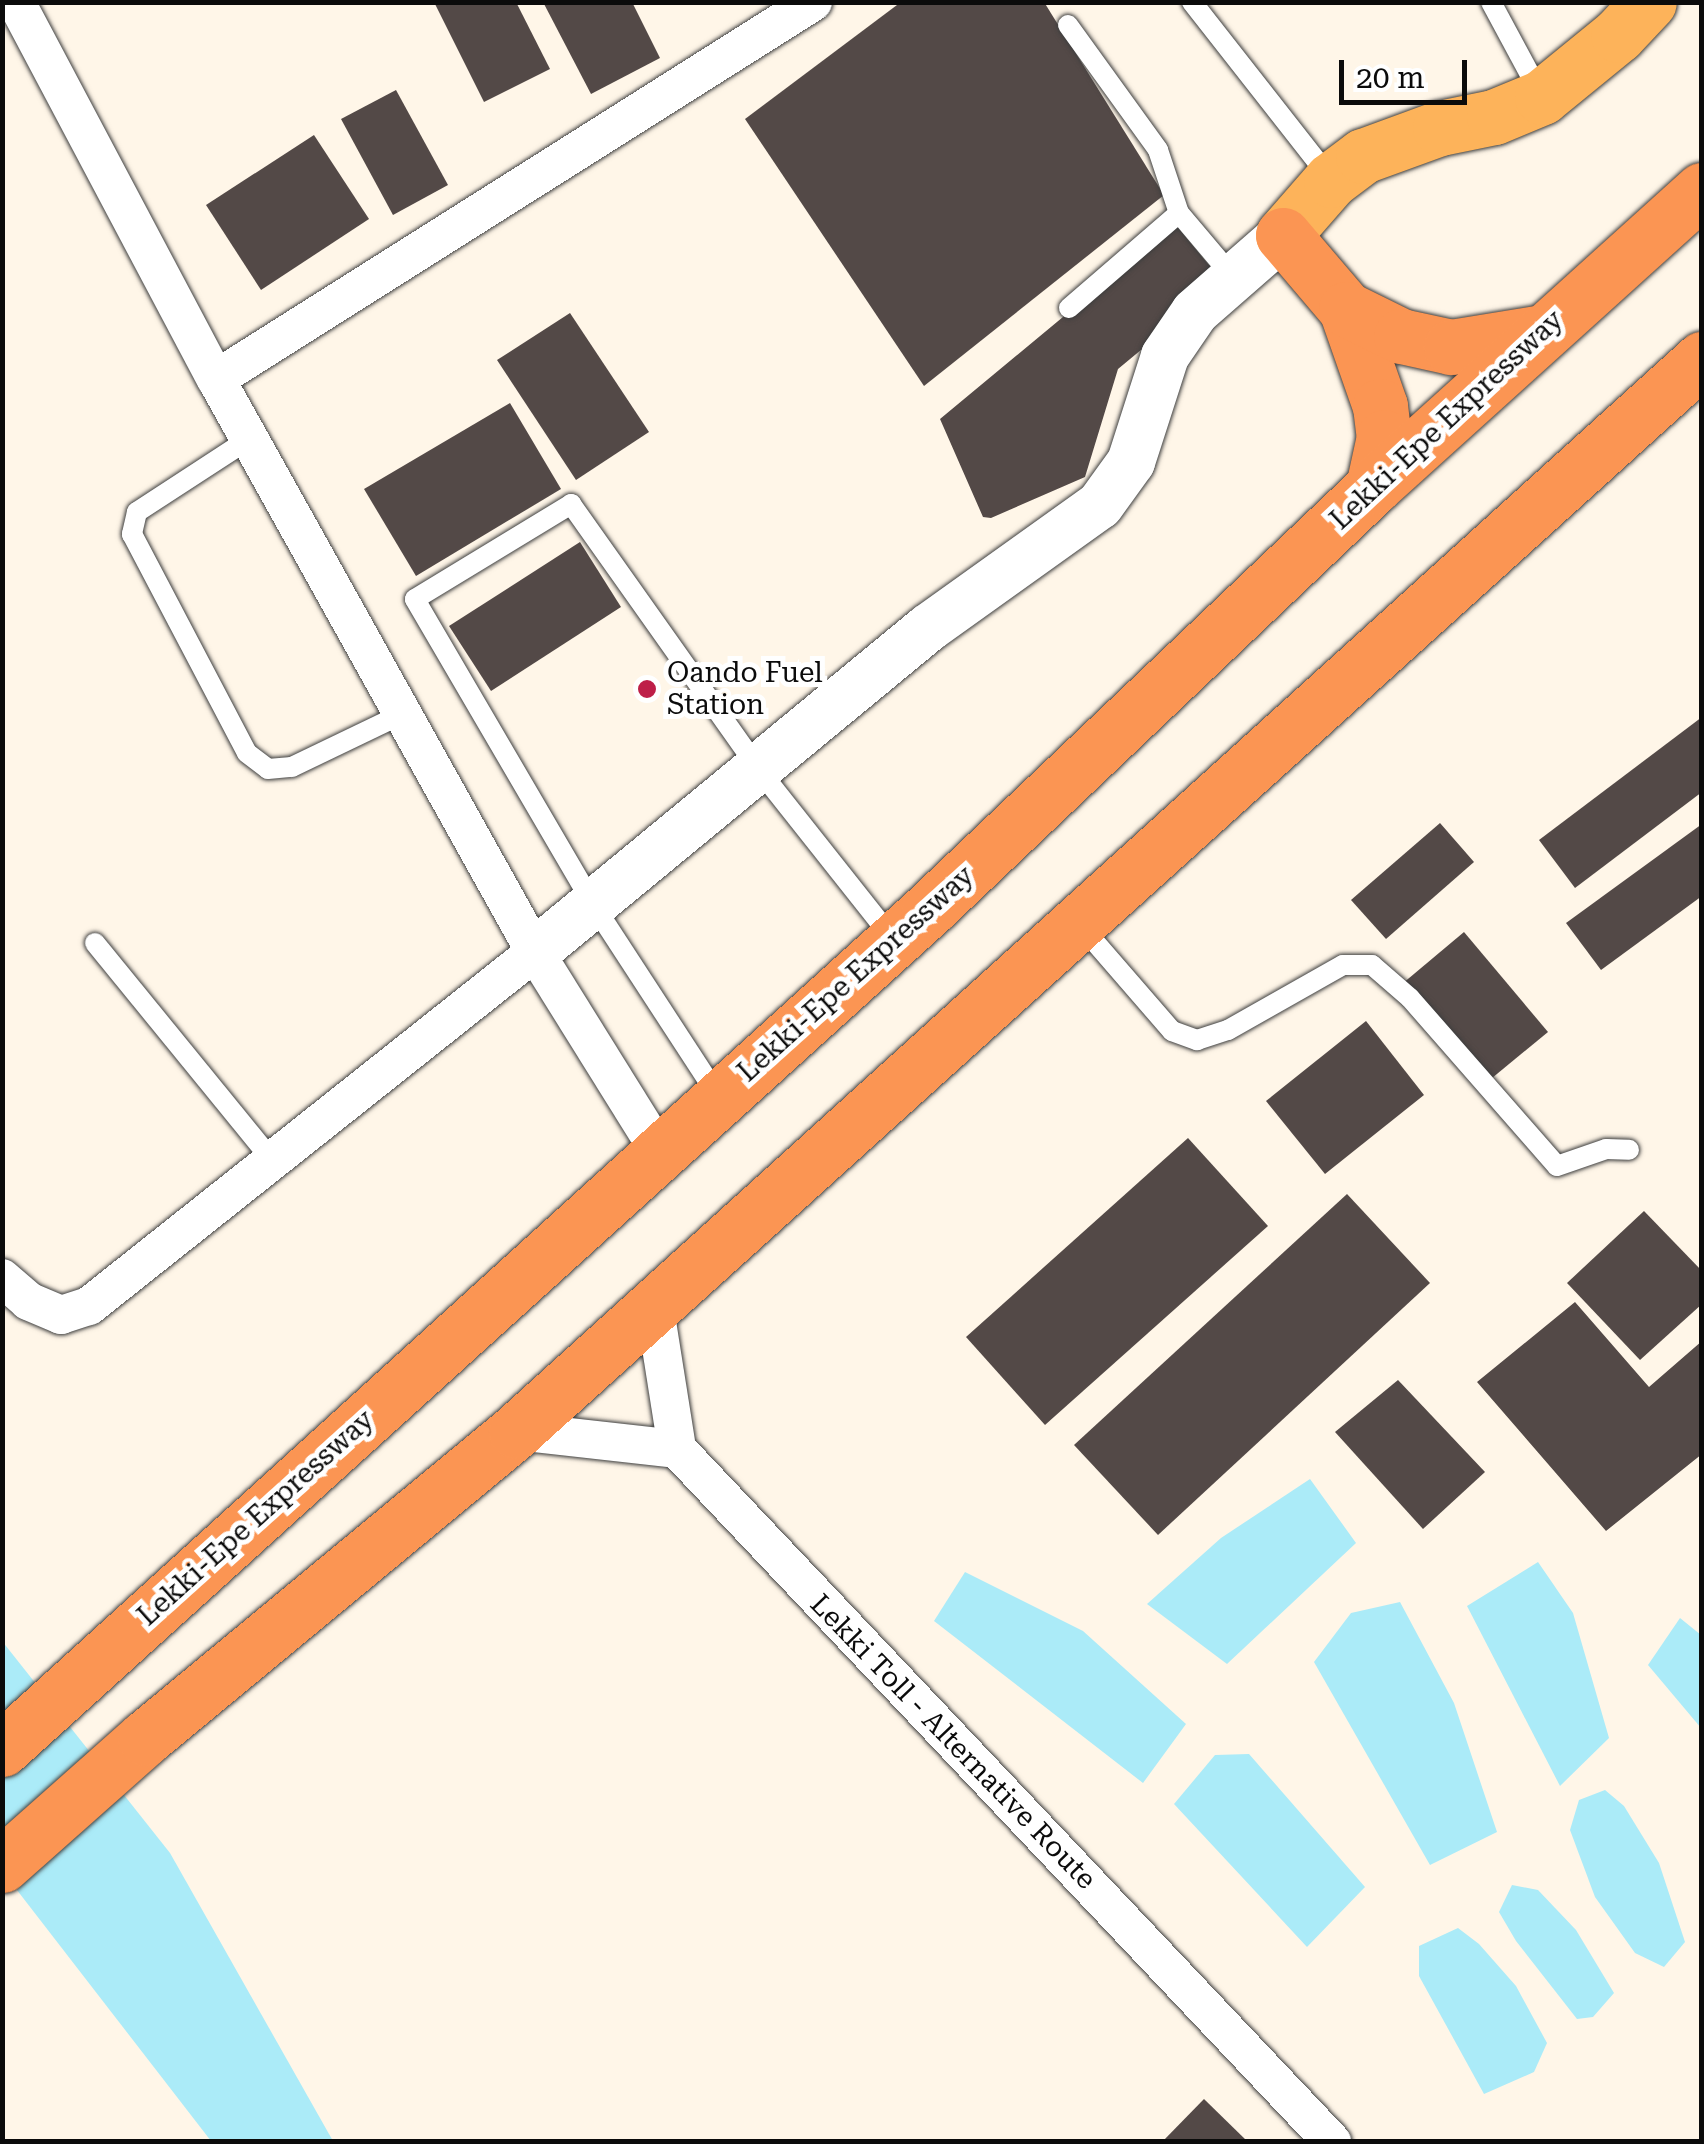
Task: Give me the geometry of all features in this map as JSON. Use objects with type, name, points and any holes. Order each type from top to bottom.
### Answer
[{"type":"highway","name":"Lekki-Epe Expressway","points":[[2,1750],[894,940],[1374,487],[1702,190]]},
{"type":"highway","points":[[1283,234],[1346,309],[1382,422],[1384,437],[1374,487]]},
{"type":"highway","points":[[1346,309],[1400,336],[1451,347],[1543,332]]},
{"type":"highway","points":[[2,1865],[145,1738],[516,1430],[1702,359]]},
{"type":"main road","points":[[1283,234],[1331,180],[1362,156],[1440,128],[1519,108],[1542,97],[1618,35],[1649,2]]},
{"type":"street","points":[[16,2],[216,379],[535,952],[659,1151]]},
{"type":"street","points":[[216,379],[813,2]]},
{"type":"street","points":[[2,1278],[28,1301],[62,1314],[89,1306],[535,952],[928,628],[1100,506],[1132,462],[1165,356],[1196,312],[1283,234]]},
{"type":"street","points":[[516,1430],[677,1450],[654,1304]]},
{"type":"street","name":"Lekki Toll - Alternative Route","points":[[677,1450],[1332,2142]]},
{"type":"lane","points":[[1192,2],[1331,180]]},
{"type":"lane","points":[[1490,2],[1542,97]]},
{"type":"lane","points":[[1068,25],[1158,150],[1179,214],[1234,278]]},
{"type":"lane","points":[[1069,308],[1179,214]]},
{"type":"lane","points":[[250,439],[137,512],[132,534],[247,753],[268,769],[292,767],[402,714]]},
{"type":"lane","points":[[719,1098],[593,904],[415,599],[571,504],[758,770],[894,940]]},
{"type":"lane","points":[[1076,921],[1172,1032],[1197,1040],[1228,1030],[1343,965],[1372,964],[1410,998],[1557,1166],[1606,1148],[1630,1150]]},
{"type":"lane","points":[[95,943],[273,1161]]},
{"type":"water","points":[[1310,1479],[1356,1543],[1227,1664],[1147,1604],[1221,1538]]},
{"type":"water","points":[[1538,1562],[1573,1613],[1609,1738],[1560,1786],[1467,1606]]},
{"type":"water","points":[[965,1572],[1083,1631],[1186,1724],[1143,1783],[934,1621]]},
{"type":"water","points":[[1400,1602],[1454,1703],[1497,1832],[1430,1865],[1314,1662],[1351,1613]]},
{"type":"water","points":[[1680,1618],[1701,1635],[1701,1728],[1648,1665]]},
{"type":"water","points":[[2,1641],[170,1853],[333,2141],[211,2141],[3,1872]]},
{"type":"water","points":[[1249,1754],[1365,1887],[1307,1947],[1174,1804],[1215,1755]]},
{"type":"water","points":[[1605,1790],[1624,1806],[1659,1863],[1685,1942],[1664,1967],[1635,1953],[1595,1897],[1570,1830],[1579,1800]]},
{"type":"water","points":[[1512,1885],[1538,1890],[1576,1930],[1614,1993],[1593,2017],[1577,2019],[1516,1941],[1499,1912]]},
{"type":"water","points":[[1458,1928],[1479,1944],[1516,1986],[1547,2043],[1534,2072],[1484,2094],[1419,1976],[1419,1946]]},
{"type":"building","points":[[434,2],[516,2],[550,69],[484,102]]},
{"type":"building","points":[[543,2],[632,2],[660,58],[591,94]]},
{"type":"building","points":[[901,2],[1044,2],[1164,195],[924,386],[745,119]]},
{"type":"building","points":[[396,90],[448,185],[393,215],[341,119]]},
{"type":"building","points":[[314,135],[369,219],[261,290],[206,205]]},
{"type":"building","points":[[1175,224],[1223,282],[1118,369],[1085,477],[991,518],[983,517],[940,419]]},
{"type":"building","points":[[570,313],[649,432],[576,480],[497,360]]},
{"type":"building","points":[[510,403],[561,489],[416,576],[364,489]]},
{"type":"building","points":[[580,542],[621,607],[491,691],[449,626]]},
{"type":"building","points":[[1702,717],[1702,792],[1575,888],[1539,840]]},
{"type":"building","points":[[1440,823],[1474,862],[1386,939],[1351,900]]},
{"type":"building","points":[[1702,824],[1702,896],[1601,970],[1566,923]]},
{"type":"building","points":[[1464,932],[1548,1032],[1486,1083],[1402,984]]},
{"type":"building","points":[[1366,1021],[1424,1095],[1325,1174],[1266,1101]]},
{"type":"building","points":[[1188,1138],[1268,1226],[1045,1425],[966,1337]]},
{"type":"building","points":[[1347,1194],[1430,1283],[1158,1535],[1074,1445]]},
{"type":"building","points":[[1644,1211],[1702,1271],[1702,1304],[1640,1360],[1567,1283]]},
{"type":"building","points":[[1575,1302],[1649,1387],[1702,1341],[1702,1454],[1606,1531],[1477,1382]]},
{"type":"building","points":[[1398,1380],[1485,1472],[1423,1529],[1335,1432]]},
{"type":"building","points":[[1204,2099],[1248,2142],[1162,2142]]},
{"type":"place","name":"Oando Fuel Station","points":[[647,689]]}]
